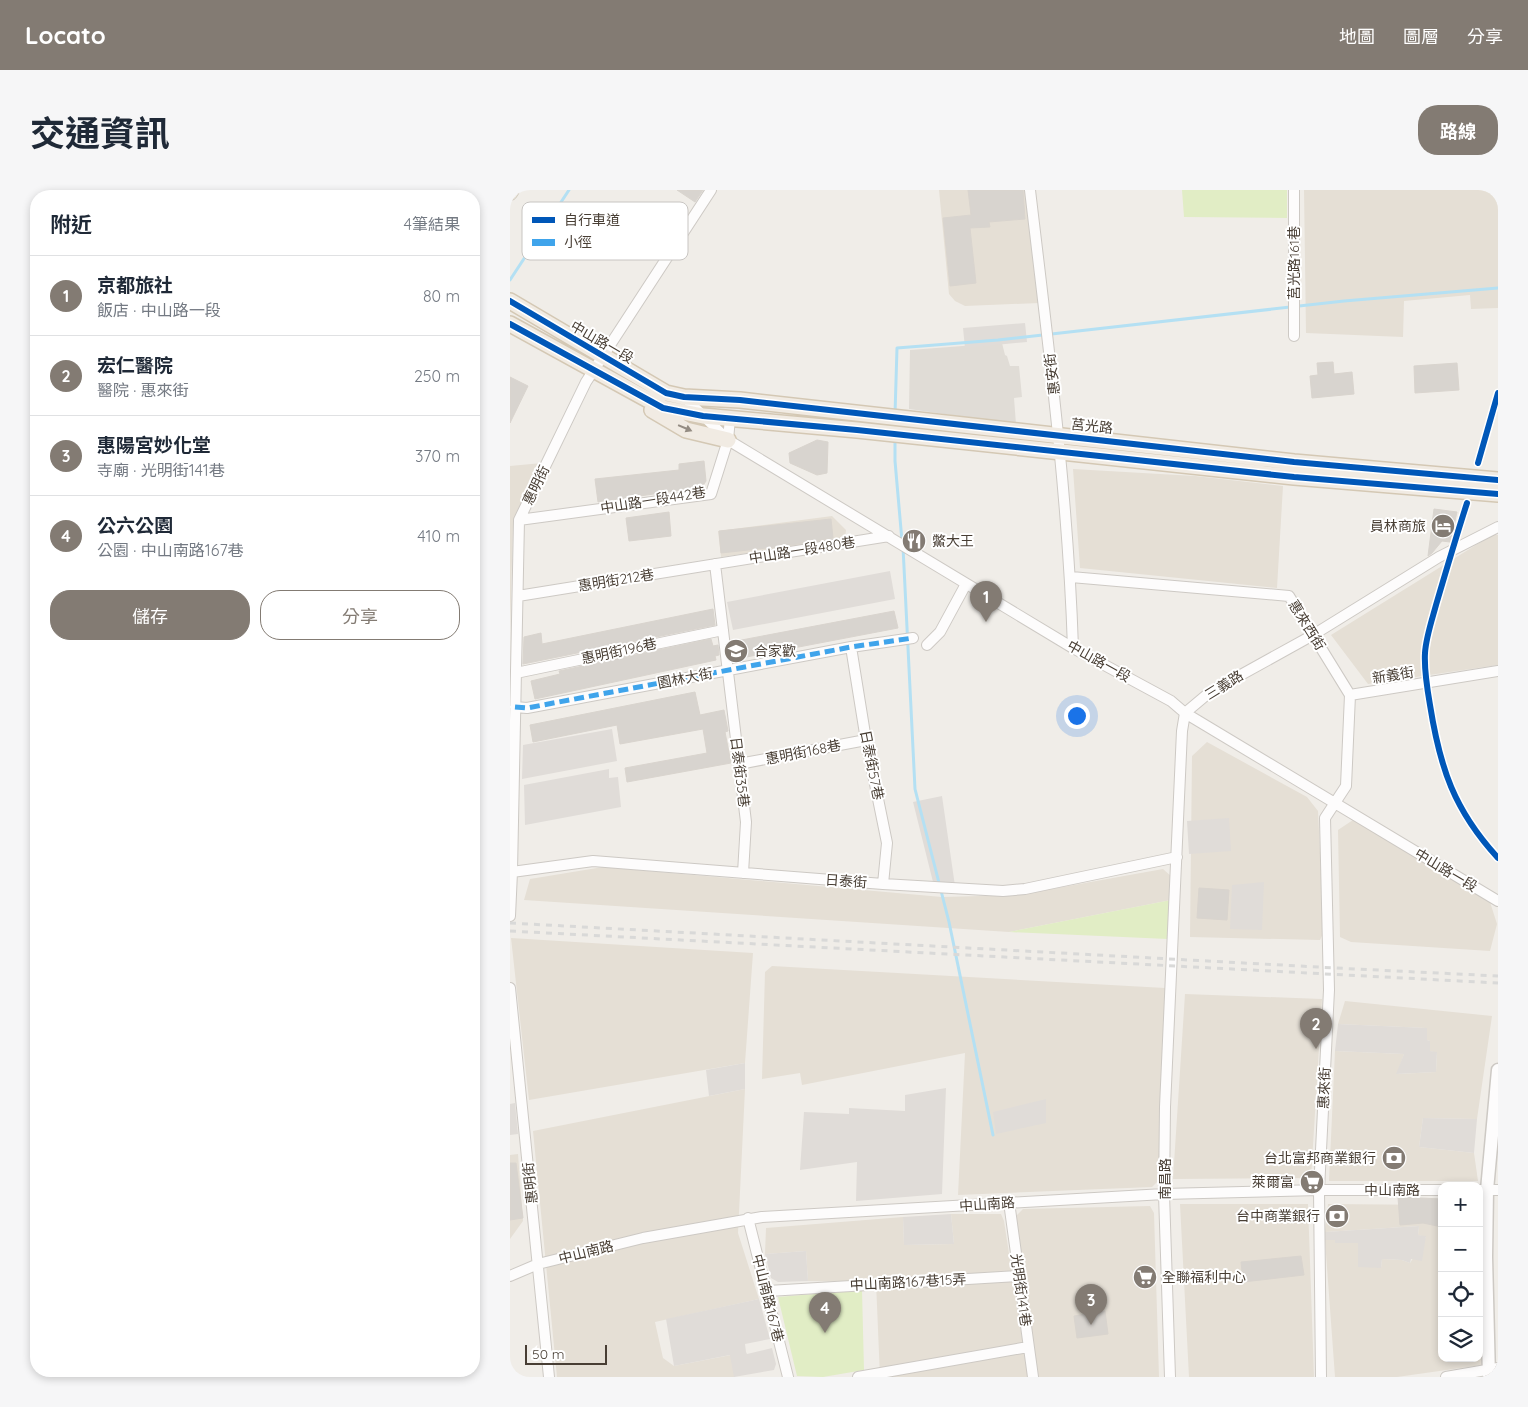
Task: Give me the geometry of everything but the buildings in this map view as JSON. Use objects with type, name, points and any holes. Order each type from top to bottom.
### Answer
[{"type":"main road","name":"中山路一段","points":[[510,301],[602,357],[666,393],[684,397]]},
{"type":"main road","name":"中山路一段","points":[[510,324],[663,408],[703,416]]},
{"type":"main road","points":[[631,390],[645,407],[686,430],[728,440]]},
{"type":"main road","name":"莒光路","points":[[684,397],[731,400],[1059,435],[1496,487]]},
{"type":"main road","name":"莒光路","points":[[703,416],[857,430],[1294,477],[1496,487]]},
{"type":"street","name":"惠明街","points":[[688,225],[711,190]]},
{"type":"street","name":"惠安街","points":[[1030,190],[1061,453],[1071,577],[1073,648]]},
{"type":"street","name":"莒光路161巷","points":[[1294,190],[1294,336]]},
{"type":"street","name":"惠明街","points":[[510,916],[519,520],[586,382],[665,260]]},
{"type":"street","name":"中山路一段","points":[[684,397],[728,440],[1073,648],[1171,701],[1185,713],[1498,901]]},
{"type":"street","name":"中山路一段442巷","points":[[519,520],[710,494],[728,440],[730,418]]},
{"type":"street","name":"三義路","points":[[1185,713],[1210,692],[1313,635],[1439,557],[1498,527]]},
{"type":"street","name":"中山路一段480巷","points":[[715,564],[889,536]]},
{"type":"street","name":"惠明街212巷","points":[[518,596],[715,564]]},
{"type":"street","name":"日泰街35巷","points":[[715,564],[746,822],[743,873]]},
{"type":"street","name":"惠來西街","points":[[1071,577],[1289,596],[1350,694]]},
{"type":"street","points":[[927,645],[940,632],[966,584]]},
{"type":"street","name":"惠明街196巷","points":[[516,673],[723,630]]},
{"type":"street","name":"園林大街","points":[[515,707],[527,708],[851,647],[913,638]]},
{"type":"street","name":"日泰街57巷","points":[[851,647],[866,740],[887,843],[883,884]]},
{"type":"street","name":"新義街","points":[[1350,694],[1498,671]]},
{"type":"street","points":[[1336,803],[1346,786],[1350,694]]},
{"type":"street","points":[[1176,857],[1182,731],[1185,713]]},
{"type":"street","name":"惠明街168巷","points":[[739,764],[866,740]]},
{"type":"street","name":"惠來街","points":[[1321,1377],[1319,1190],[1329,990],[1325,818],[1336,803]]},
{"type":"street","name":"日泰街","points":[[512,872],[592,862],[1002,891],[1025,890],[1176,857]]},
{"type":"street","name":"南昌路","points":[[1170,1377],[1164,1194],[1176,857]]},
{"type":"street","name":"惠明街","points":[[510,988],[516,1065],[549,1377]]},
{"type":"street","points":[[1446,1377],[1492,1372],[1486,1257],[1488,1190],[1498,1070]]},
{"type":"street","name":"中山南路","points":[[510,1276],[538,1264],[643,1238],[748,1218],[1164,1194],[1319,1190],[1438,1190]]},
{"type":"street","name":"光明街141巷","points":[[1009,1202],[1032,1377]]},
{"type":"street","name":"中山南路167巷","points":[[748,1218],[768,1291],[788,1377]]},
{"type":"street","name":"中山南路167巷15弄","points":[[768,1291],[1018,1276]]},
{"type":"street","points":[[858,1377],[1028,1347]]},
{"type":"shaded area","points":[[939,190],[1028,190],[1039,303],[965,306],[955,301],[949,294]]},
{"type":"shaded area","points":[[1304,190],[1498,190],[1498,308],[1471,309],[1470,295],[1404,301],[1403,337],[1306,333]]},
{"type":"shaded area","points":[[1025,323],[1027,342],[965,348],[963,328]]},
{"type":"shaded area","points":[[1002,343],[1010,366],[1019,366],[1022,397],[1014,398],[1016,424],[909,409],[910,350]]},
{"type":"shaded area","points":[[542,463],[513,526],[510,630],[510,466]]},
{"type":"shaded area","points":[[1073,469],[1195,476],[1283,486],[1277,588],[1080,568]]},
{"type":"shaded area","points":[[832,516],[846,530],[845,539],[721,557],[718,531]]},
{"type":"shaded area","points":[[1492,535],[1498,535],[1498,665],[1368,684],[1331,635]]},
{"type":"shaded area","points":[[890,571],[895,599],[733,630],[727,602]]},
{"type":"shaded area","points":[[612,729],[617,761],[522,779],[523,745]]},
{"type":"shaded area","points":[[1207,742],[1307,797],[1318,811],[1324,932],[1320,940],[1190,937],[1192,756]]},
{"type":"shaded area","points":[[609,769],[609,778],[618,777],[621,807],[525,825],[524,785]]},
{"type":"shaded area","points":[[942,796],[955,886],[934,886],[913,802]]},
{"type":"shaded area","points":[[1229,818],[1231,851],[1189,854],[1187,821]]},
{"type":"shaded area","points":[[1353,820],[1490,902],[1497,924],[1490,951],[1351,942],[1340,937],[1338,830]]},
{"type":"shaded area","points":[[603,867],[942,897],[1018,895],[1163,869],[1172,877],[1171,900],[1009,932],[524,900],[530,879]]},
{"type":"shaded area","points":[[1264,882],[1262,930],[1230,929],[1232,885]]},
{"type":"shaded area","points":[[511,938],[753,953],[745,1063],[529,1100]]},
{"type":"shaded area","points":[[772,966],[1165,988],[1161,1178],[1152,1187],[958,1195],[965,1053],[802,1085],[800,1073],[762,1079],[765,972]]},
{"type":"shaded area","points":[[1185,994],[1322,999],[1311,1178],[1173,1179]]},
{"type":"shaded area","points":[[1345,1001],[1492,1016],[1477,1119],[1423,1118],[1419,1147],[1474,1153],[1478,1181],[1329,1181],[1335,1051],[1404,1054],[1397,1074],[1436,1072],[1437,1053],[1430,1051],[1430,1041],[1427,1040],[1426,1028],[1338,1024]]},
{"type":"shaded area","points":[[1338,1024],[1427,1028],[1427,1040],[1430,1041],[1430,1051],[1437,1052],[1436,1072],[1396,1074],[1404,1054],[1335,1051]]},
{"type":"shaded area","points":[[745,1063],[745,1089],[709,1096],[706,1070]]},
{"type":"shaded area","points":[[946,1088],[942,1194],[856,1201],[857,1162],[800,1170],[804,1112],[849,1114],[849,1108],[905,1111],[905,1095]]},
{"type":"shaded area","points":[[745,1089],[738,1233],[759,1299],[655,1322],[663,1358],[674,1366],[731,1355],[735,1377],[557,1377],[533,1131]]},
{"type":"shaded area","points":[[1046,1099],[1046,1123],[996,1134],[993,1112]]},
{"type":"shaded area","points":[[515,1103],[518,1134],[510,1135],[510,1104]]},
{"type":"shaded area","points":[[1423,1118],[1477,1119],[1474,1153],[1419,1147]]},
{"type":"shaded area","points":[[518,1154],[523,1221],[510,1239],[510,1155]]},
{"type":"shaded area","points":[[1180,1204],[1308,1204],[1314,1377],[1189,1377]]},
{"type":"shaded area","points":[[1328,1204],[1438,1205],[1438,1362],[1482,1362],[1482,1365],[1397,1377],[1335,1377],[1325,1240],[1335,1240],[1335,1243],[1358,1243],[1381,1268],[1382,1259],[1402,1260],[1410,1263],[1426,1237],[1418,1235],[1419,1226],[1325,1232]]},
{"type":"shaded area","points":[[1150,1206],[1154,1213],[1159,1377],[1038,1377],[1016,1216],[1023,1209]]},
{"type":"shaded area","points":[[951,1214],[1001,1214],[1004,1221],[1028,1377],[880,1377],[876,1282],[808,1281],[806,1251],[765,1254],[766,1228],[903,1217],[904,1245],[954,1244]]},
{"type":"shaded area","points":[[951,1214],[954,1244],[904,1245],[903,1217]]},
{"type":"shaded area","points":[[1419,1226],[1418,1235],[1426,1236],[1422,1261],[1411,1259],[1410,1263],[1402,1260],[1382,1259],[1381,1268],[1358,1267],[1358,1243],[1335,1243],[1335,1240],[1325,1240],[1325,1232]]},
{"type":"shaded area","points":[[806,1251],[808,1281],[778,1282],[771,1278],[765,1254]]},
{"type":"shaded area","points":[[759,1299],[770,1339],[745,1344],[746,1352],[747,1354],[772,1348],[776,1364],[774,1370],[734,1377],[730,1355],[674,1366],[666,1319]]},
{"type":"green space","points":[[1182,190],[1287,190],[1287,218],[1184,217]]},
{"type":"green space","points":[[1171,900],[1168,939],[1009,932]]},
{"type":"green space","points":[[862,1290],[864,1370],[823,1377],[797,1376],[778,1297]]},
{"type":"waterway","points":[[561,202],[569,190]]},
{"type":"waterway","points":[[510,280],[523,260]]},
{"type":"waterway","points":[[895,414],[897,348],[998,340],[1344,301],[1498,288]]},
{"type":"waterway","points":[[895,438],[895,461],[902,541]]},
{"type":"waterway","points":[[903,547],[915,789],[949,922],[993,1135]]},
{"type":"railway","points":[[510,923],[1498,976]]},
{"type":"railway","points":[[510,931],[1498,983]]},
{"type":"marked path","points":[[515,707],[527,708],[851,647],[913,638]]},
{"type":"cycle path","points":[[510,301],[666,393],[684,397],[740,400],[1294,462],[1498,480]]},
{"type":"cycle path","points":[[510,324],[663,408],[703,416],[857,430],[1294,477],[1498,494]]},
{"type":"cycle path","points":[[1478,463],[1498,393]]},
{"type":"cycle path","points":[[1467,503],[1428,635],[1425,653],[1425,672],[1434,728],[1451,787],[1470,823],[1498,858]]},
{"type":"place","name":"員林商旅","points":[[1443,526]]},
{"type":"place","name":"鱉大王","points":[[914,541]]},
{"type":"place","name":"京都旅社","points":[[986,622]]},
{"type":"place","name":"合家歡","points":[[736,651]]},
{"type":"place","name":"宏仁醫院","points":[[1316,1049]]},
{"type":"place","name":"台北富邦商業銀行","points":[[1394,1158]]},
{"type":"place","name":"萊爾富","points":[[1312,1182]]},
{"type":"place","name":"台中商業銀行","points":[[1337,1216]]},
{"type":"place","name":"全聯福利中心","points":[[1145,1277]]},
{"type":"place","name":"惠陽宮妙化堂","points":[[1091,1325]]},
{"type":"place","name":"公六公園","points":[[825,1333]]}]
